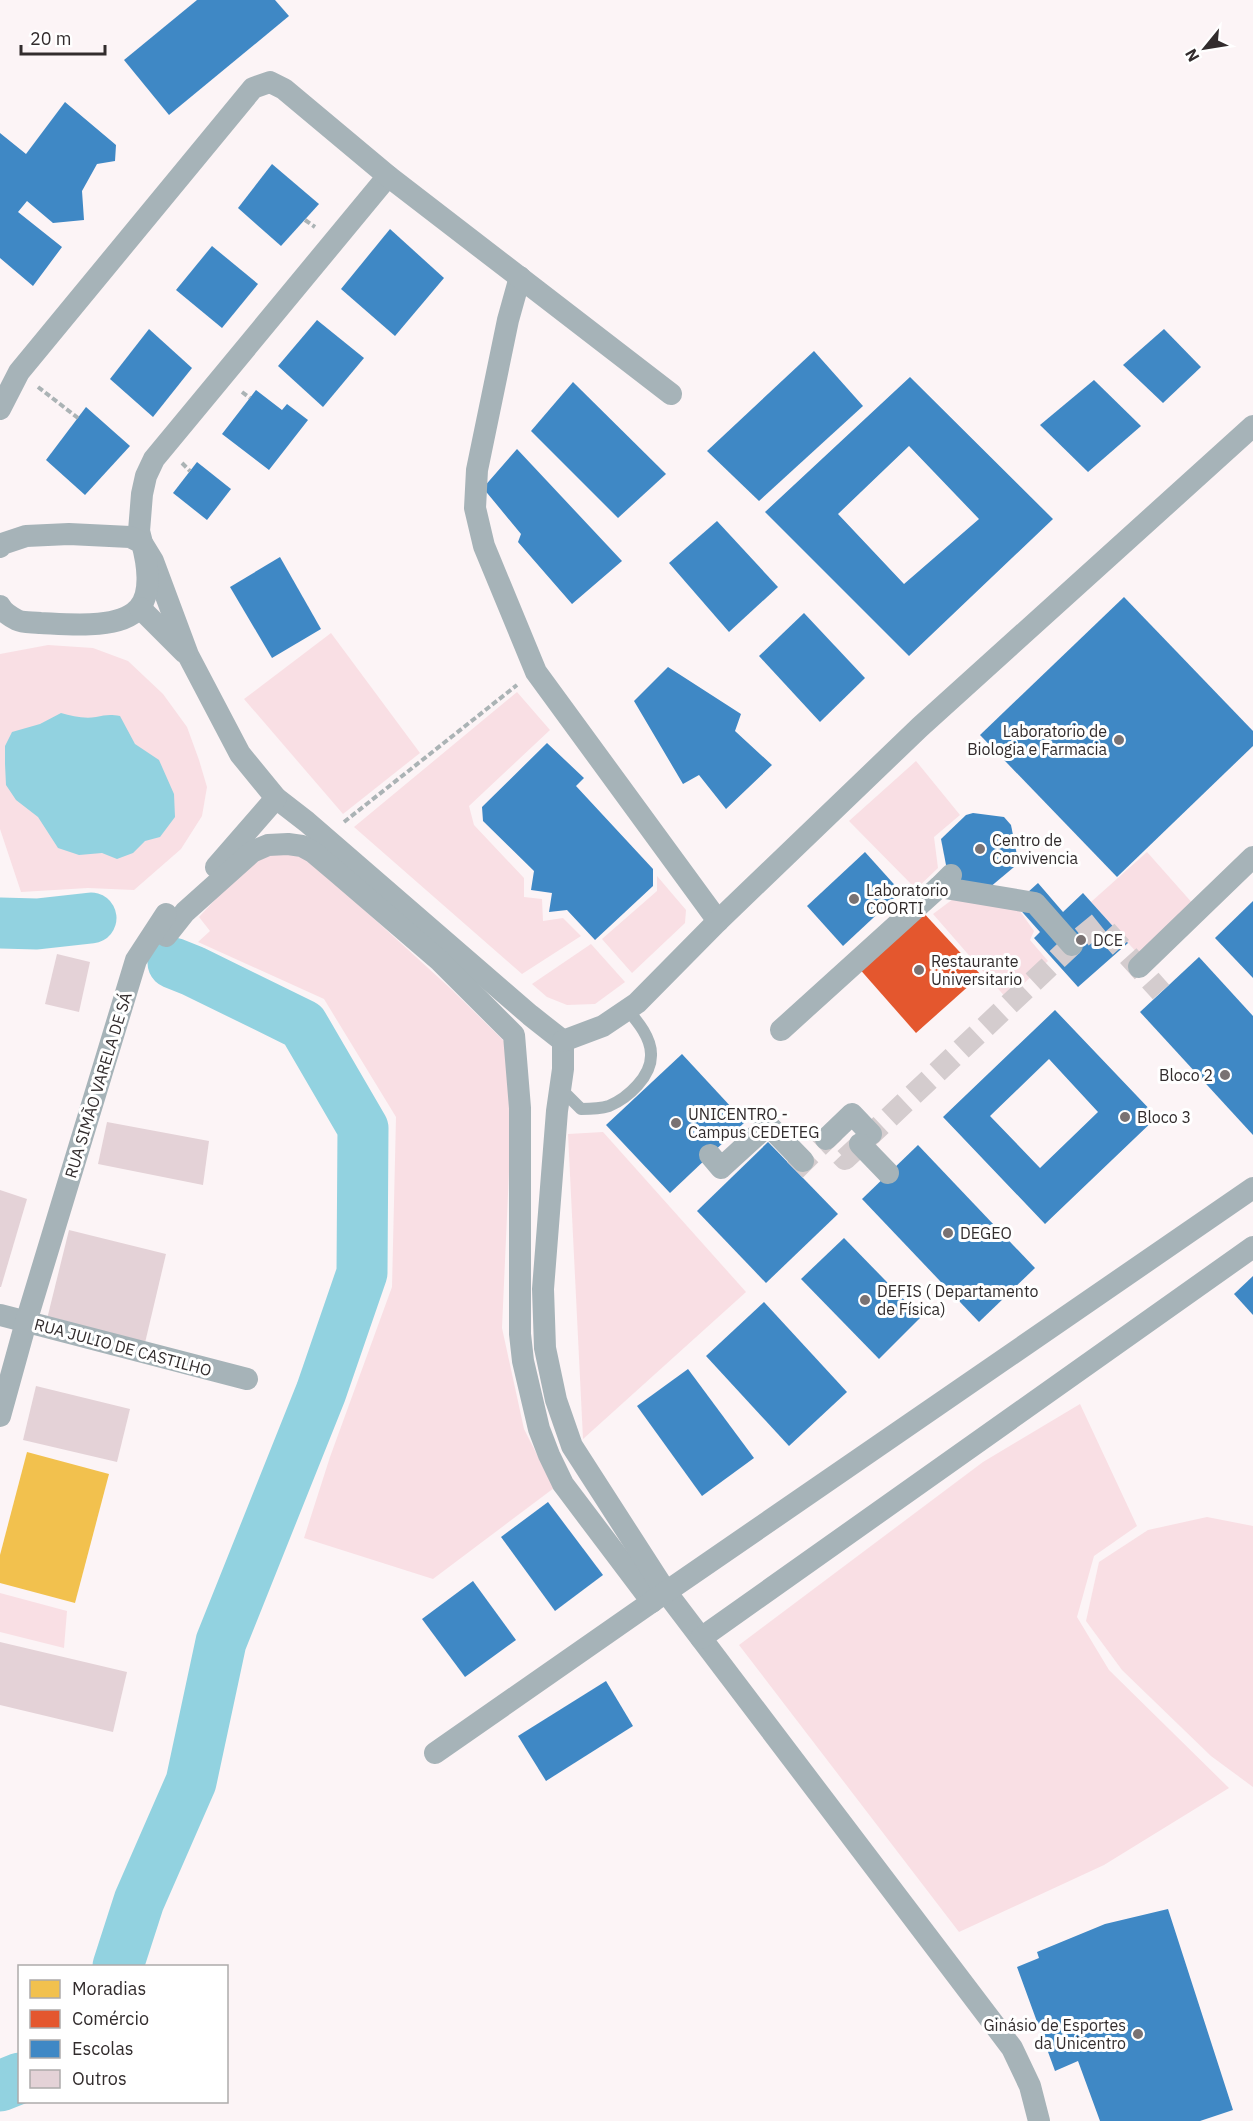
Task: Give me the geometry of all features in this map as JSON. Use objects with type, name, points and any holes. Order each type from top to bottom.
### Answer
[{"type":"street","points":[[0,409],[19,372],[253,88],[270,82],[284,89],[388,176],[671,394]]},
{"type":"street","points":[[0,606],[9,625],[100,623],[122,619],[140,608],[146,594],[147,575],[147,561],[139,531],[141,494],[154,459],[388,176]]},
{"type":"street","points":[[520,277],[508,320],[477,470],[475,507],[484,546],[536,672],[718,921]]},
{"type":"street","points":[[563,1041],[603,1026],[637,1003],[718,921],[920,728],[1253,426]]},
{"type":"street","points":[[1,543],[26,536],[69,534],[130,537],[142,543],[153,561],[188,655],[240,754],[276,798],[563,1041]]},
{"type":"street","points":[[140,608],[188,655]]},
{"type":"street","name":"RUA SIMÃO VARELA DE SÁ","points":[[0,1416],[26,1322],[136,960],[169,911],[217,866],[276,798]]},
{"type":"street","points":[[166,936],[185,912],[252,852],[268,845],[302,846],[339,874],[440,961],[513,1035],[520,1108],[520,1334],[523,1361],[539,1429],[563,1484],[659,1597],[701,1638],[1012,2048],[1030,2086],[1039,2121]]},
{"type":"street","points":[[1139,967],[1253,857]]},
{"type":"street","points":[[781,1030],[945,881],[1035,903],[1072,945]]},
{"type":"street","points":[[563,1041],[561,1089],[556,1111],[543,1289],[544,1348],[556,1400],[572,1446],[659,1597]]},
{"type":"street","points":[[826,1139],[852,1114],[888,1173]]},
{"type":"street","points":[[710,1155],[721,1168],[768,1125],[803,1161]]},
{"type":"street","points":[[435,1753],[1253,1188]]},
{"type":"street","points":[[701,1638],[1253,1247]]},
{"type":"street","name":"RUA JULIO DE CASTILHO","points":[[0,1315],[247,1379]]},
{"type":"lane","points":[[561,1089],[581,1109],[596,1109],[625,1097],[647,1073],[651,1054],[646,1038],[638,1022],[627,1009]]},
{"type":"path","points":[[19,372],[78,418]]},
{"type":"path","points":[[324,837],[536,672]]},
{"type":"shaded area","points":[[331,633],[420,753],[343,814],[244,699]]},
{"type":"shaded area","points":[[48,645],[93,648],[128,661],[163,694],[187,727],[199,760],[207,787],[202,816],[181,849],[134,890],[88,888],[21,892],[0,829],[0,654]]},
{"type":"shaded area","points":[[517,692],[550,730],[469,806],[474,825],[524,878],[524,897],[542,899],[543,921],[563,918],[581,936],[522,974],[354,827]]},
{"type":"shaded area","points":[[916,761],[960,815],[934,837],[938,868],[916,889],[849,821]]},
{"type":"shaded area","points":[[1147,852],[1194,905],[1139,955],[1091,902]]},
{"type":"shaded area","points":[[269,853],[301,856],[325,874],[450,988],[506,1043],[512,1105],[502,1328],[524,1429],[554,1488],[433,1579],[304,1538],[330,1457],[392,1287],[396,1117],[324,999],[198,942],[210,931],[199,917],[236,877]]},
{"type":"shaded area","points":[[657,876],[686,910],[685,923],[632,973],[602,939],[657,891]]},
{"type":"shaded area","points":[[957,896],[1015,904],[1034,931],[1030,940],[1048,961],[1007,999],[933,914]]},
{"type":"shaded area","points":[[591,944],[625,982],[595,1004],[567,1005],[547,997],[532,984]]},
{"type":"shaded area","points":[[603,1132],[746,1292],[583,1439],[568,1134]]},
{"type":"shaded area","points":[[1080,1404],[1137,1526],[1094,1556],[1077,1617],[1109,1670],[1229,1788],[1104,1865],[959,1932],[739,1645],[983,1462]]},
{"type":"shaded area","points":[[1207,1517],[1253,1526],[1253,1787],[1211,1756],[1122,1670],[1086,1621],[1099,1562],[1148,1530]]},
{"type":"shaded area","points":[[0,1593],[67,1611],[64,1648],[0,1632]]},
{"type":"water","points":[[61,713],[87,718],[120,716],[135,744],[159,760],[174,794],[175,817],[160,837],[145,841],[133,853],[117,859],[102,853],[79,855],[58,848],[38,817],[16,800],[6,785],[5,746],[12,732],[40,724]]},
{"type":"building: Moradias","points":[[27,1452],[109,1474],[75,1603],[0,1583],[0,1555]]},
{"type":"building: Comércio","name":"Restaurante Universitario","points":[[920,909],[981,975],[916,1033],[857,966]]},
{"type":"building: Escolas","points":[[197,0],[275,0],[289,16],[169,115],[124,60]]},
{"type":"building: Escolas","points":[[65,102],[116,145],[115,161],[97,164],[82,191],[84,220],[53,223],[27,201],[18,212],[62,247],[33,286],[0,258],[0,133],[26,154]]},
{"type":"building: Escolas","points":[[272,164],[319,204],[281,246],[238,208]]},
{"type":"building: Escolas","points":[[390,229],[444,278],[395,336],[341,289]]},
{"type":"building: Escolas","points":[[212,246],[258,284],[222,328],[176,290]]},
{"type":"building: Escolas","points":[[317,320],[364,358],[323,407],[278,366]]},
{"type":"building: Escolas","points":[[149,329],[192,368],[153,417],[110,379]]},
{"type":"building: Escolas","points":[[1164,329],[1201,367],[1163,403],[1123,365]]},
{"type":"building: Escolas","points":[[814,351],[863,406],[759,501],[707,451]]},
{"type":"building: Escolas","points":[[910,377],[1053,519],[909,656],[765,512]],"holes":[[[909,446],[979,519],[904,584],[838,514]]]},
{"type":"building: Escolas","points":[[1094,380],[1141,426],[1088,472],[1040,425]]},
{"type":"building: Escolas","points":[[573,382],[666,474],[618,518],[531,431]]},
{"type":"building: Escolas","points":[[256,390],[282,410],[287,404],[308,420],[269,470],[222,434]]},
{"type":"building: Escolas","points":[[86,407],[130,446],[85,495],[46,460]]},
{"type":"building: Escolas","points":[[517,449],[622,561],[572,604],[518,542],[521,534],[483,488]]},
{"type":"building: Escolas","points":[[197,462],[231,489],[207,520],[173,493]]},
{"type":"building: Escolas","points":[[717,521],[778,587],[729,632],[669,563]]},
{"type":"building: Escolas","points":[[280,557],[321,629],[272,658],[230,587]]},
{"type":"building: Escolas","name":"Laboratorio de Biologia e Farmacia","points":[[1124,597],[1253,731],[1253,746],[1117,877],[980,735]]},
{"type":"building: Escolas","points":[[804,613],[865,678],[820,722],[759,656]]},
{"type":"building: Escolas","points":[[668,667],[741,714],[735,731],[772,765],[726,809],[699,775],[683,784],[634,701]]},
{"type":"building: Escolas","points":[[547,743],[584,778],[576,786],[653,869],[653,886],[595,940],[567,910],[549,912],[552,893],[531,890],[534,871],[483,821],[482,807]]},
{"type":"building: Escolas","name":"Centro de Convivencia","points":[[973,813],[1004,817],[1011,825],[1018,860],[1014,867],[989,888],[955,880],[947,870],[941,839],[966,815]]},
{"type":"building: Escolas","name":"Laboratorio COORTI","points":[[865,852],[901,892],[843,946],[807,906]]},
{"type":"building: Escolas","name":"DCE","points":[[1038,883],[1063,912],[1083,893],[1128,943],[1078,987],[1034,938],[1040,932],[1015,904]]},
{"type":"building: Escolas","points":[[1253,901],[1253,978],[1215,938]]},
{"type":"building: Escolas","name":"Bloco 2","points":[[1199,957],[1253,1016],[1253,1135],[1140,1012]]},
{"type":"building: Escolas","name":"Bloco 3","points":[[1055,1010],[1157,1117],[1045,1224],[943,1117]],"holes":[[[1049,1059],[1098,1112],[1040,1168],[990,1116]]]},
{"type":"building: Escolas","name":"UNICENTRO - Campus CEDETEG","points":[[682,1054],[745,1122],[670,1193],[606,1125]]},
{"type":"building: Escolas","points":[[768,1142],[838,1214],[766,1283],[697,1211]]},
{"type":"building: Escolas","name":"DEGEO","points":[[918,1145],[1035,1268],[979,1322],[862,1199]]},
{"type":"building: Escolas","points":[[844,1238],[921,1317],[879,1359],[801,1279]]},
{"type":"building: Escolas","points":[[1253,1276],[1253,1315],[1234,1294]]},
{"type":"building: Escolas","points":[[764,1302],[847,1392],[789,1446],[706,1356]]},
{"type":"building: Escolas","points":[[688,1369],[754,1458],[702,1496],[637,1406]]},
{"type":"building: Escolas","points":[[548,1502],[603,1575],[555,1611],[501,1537]]},
{"type":"building: Escolas","points":[[473,1581],[516,1640],[465,1677],[422,1619]]},
{"type":"building: Escolas","points":[[606,1681],[633,1726],[546,1781],[518,1736]]},
{"type":"building: Escolas","name":"Ginásio de Esportes da Unicentro","points":[[1168,1909],[1233,2110],[1200,2121],[1100,2121],[1078,2061],[1055,2071],[1017,1967],[1039,1958],[1037,1952],[1105,1924]]},
{"type":"building: Outros","points":[[57,954],[90,962],[79,1012],[45,1004]]},
{"type":"building: Outros","points":[[107,1122],[209,1141],[203,1185],[98,1164]]},
{"type":"building: Outros","points":[[0,1190],[27,1199],[1,1287],[0,1287]]},
{"type":"building: Outros","points":[[69,1230],[166,1254],[145,1343],[47,1319]]},
{"type":"building: Outros","points":[[36,1386],[130,1409],[117,1462],[23,1440]]},
{"type":"building: Outros","points":[[0,1642],[127,1672],[113,1732],[0,1705]]},
{"type":"waterway","points":[[0,923],[37,924],[91,918]]},
{"type":"waterway","points":[[118,1965],[139,1901],[191,1782],[221,1642],[321,1392],[362,1273],[363,1128],[303,1025],[173,963]]},
{"type":"waterway","points":[[0,2086],[18,2079]]},
{"type":"tunnel","points":[[795,1170],[826,1139],[845,1159],[1072,945],[1099,923],[1161,992]]},
{"type":"place","name":"Laboratorio de Biologia e Farmacia","points":[[1119,740]]},
{"type":"place","name":"Centro de Convivencia","points":[[980,849]]},
{"type":"place","name":"Laboratorio COORTI","points":[[854,899]]},
{"type":"place","name":"DCE","points":[[1081,940]]},
{"type":"place","name":"Restaurante Universitario","points":[[919,970]]},
{"type":"place","name":"Bloco 2","points":[[1225,1075]]},
{"type":"place","name":"Bloco 3","points":[[1125,1117]]},
{"type":"place","name":"UNICENTRO - Campus CEDETEG","points":[[676,1123]]},
{"type":"place","name":"DEGEO","points":[[948,1233]]},
{"type":"place","name":"DEFIS ( Departamento de Física)","points":[[865,1300]]},
{"type":"place","name":"Ginásio de Esportes da Unicentro","points":[[1138,2034]]}]
